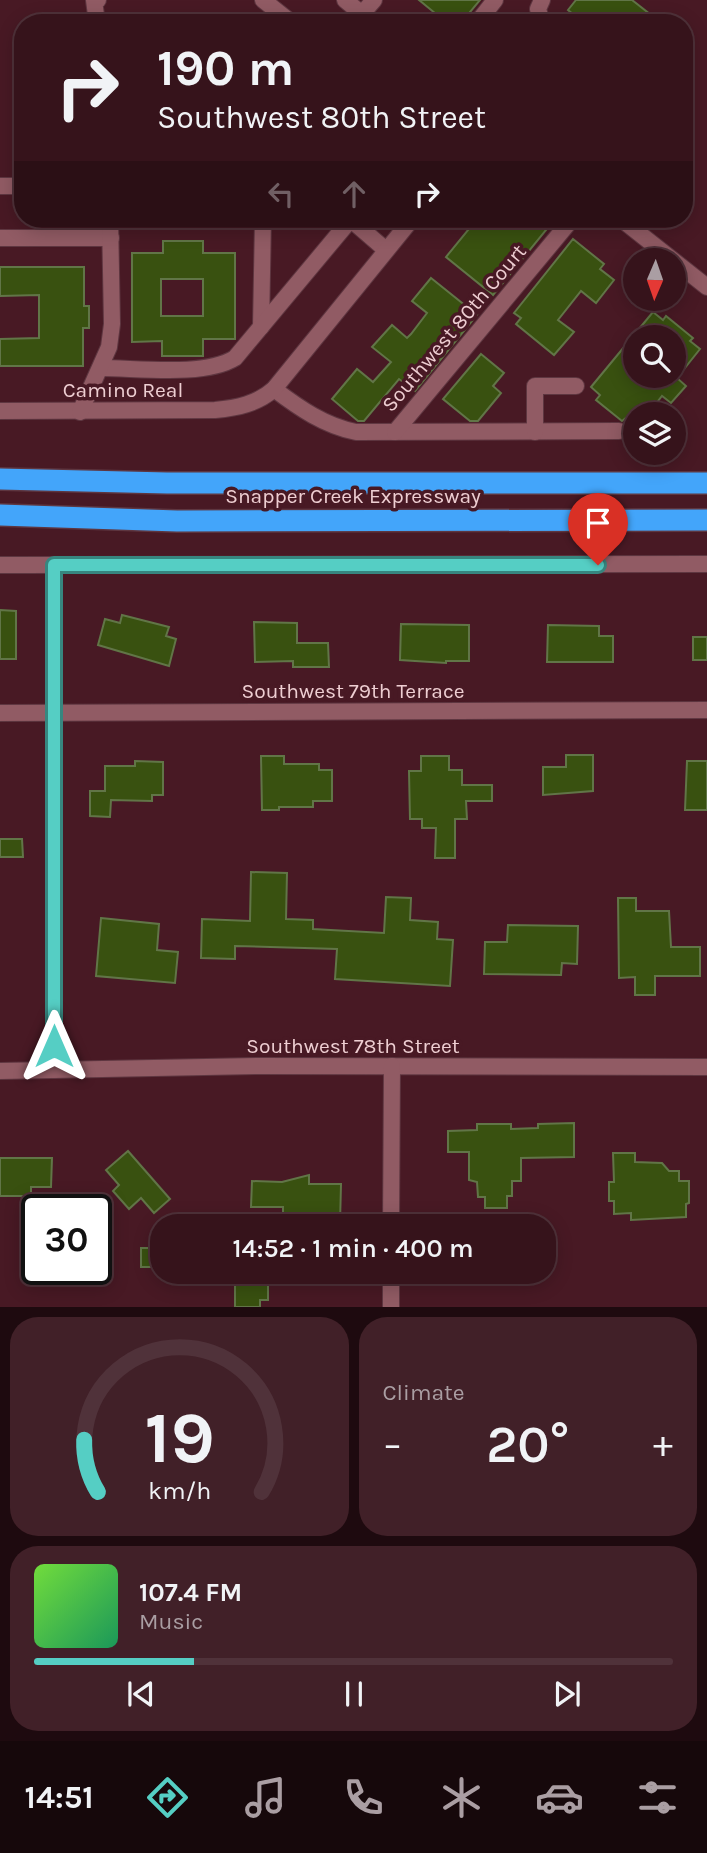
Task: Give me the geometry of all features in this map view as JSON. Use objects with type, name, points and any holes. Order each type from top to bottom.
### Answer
[{"type":"highway","name":"Snapper Creek Expressway","points":[[0,479],[167,483],[707,483]]},
{"type":"highway","name":"Snapper Creek Expressway","points":[[0,515],[177,520],[707,520]]},
{"type":"street","points":[[95,14],[94,0],[98,0]]},
{"type":"street","points":[[263,0],[281,14]]},
{"type":"street","points":[[345,0],[358,14]]},
{"type":"street","points":[[484,14],[495,0]]},
{"type":"street","points":[[80,412],[101,368],[112,324],[110,228]]},
{"type":"street","points":[[261,327],[263,228]]},
{"type":"street","points":[[101,368],[215,367],[235,358],[342,228]]},
{"type":"street","points":[[360,228],[386,250]]},
{"type":"street","points":[[404,228],[274,389],[298,407],[336,427],[356,432],[619,431]]},
{"type":"street","name":"Southwest 80th Court","points":[[394,432],[564,228]]},
{"type":"street","points":[[632,228],[707,287]]},
{"type":"street","points":[[0,238],[111,238]]},
{"type":"street","points":[[535,432],[535,386],[576,386]]},
{"type":"street","name":"Camino Real","points":[[0,411],[215,410],[246,405],[274,389]]},
{"type":"street","points":[[0,565],[707,564]]},
{"type":"street","points":[[54,565],[54,1070]]},
{"type":"street","name":"Southwest 79th Terrace","points":[[0,713],[707,710]]},
{"type":"street","points":[[391,1214],[392,1066]]},
{"type":"street","name":"Southwest 78th Street","points":[[0,1072],[392,1066],[707,1067]]},
{"type":"street","points":[[391,1284],[391,1307]]},
{"type":"building","points":[[419,0],[480,0],[468,14],[436,14]]},
{"type":"building","points":[[576,0],[632,0],[650,14],[573,14],[568,10]]},
{"type":"building","points":[[470,228],[548,228],[493,295],[446,257]]},
{"type":"building","points":[[573,239],[604,264],[600,269],[614,280],[596,303],[581,291],[558,320],[574,332],[554,355],[516,324],[521,318],[514,313]]},
{"type":"building","points":[[163,241],[203,241],[203,253],[235,253],[235,339],[203,339],[203,356],[162,356],[162,341],[132,342],[132,253],[163,253]],"holes":[[[161,279],[203,279],[203,316],[161,316]]]},
{"type":"building","points":[[0,267],[84,267],[84,306],[89,306],[89,328],[83,328],[83,366],[0,366],[0,339],[39,338],[39,295],[0,296]]},
{"type":"building","points":[[431,278],[477,315],[415,391],[399,379],[364,421],[358,421],[332,399],[357,369],[373,382],[391,362],[372,347],[392,325],[407,338],[411,334],[427,313],[412,301]]},
{"type":"building","points":[[653,312],[663,320],[666,316],[677,325],[642,325]]},
{"type":"building","points":[[686,332],[693,338],[690,341],[700,349],[686,367]]},
{"type":"building","points":[[623,348],[623,388],[684,388],[672,402],[662,396],[657,402],[623,402],[622,421],[596,400],[600,395],[591,387]]},
{"type":"building","points":[[481,354],[504,373],[493,386],[501,393],[478,421],[470,421],[443,399]]},
{"type":"building","points":[[0,610],[16,611],[16,659],[0,659]]},
{"type":"building","points":[[122,615],[169,627],[166,636],[176,639],[169,666],[98,645],[105,619],[120,623]]},
{"type":"building","points":[[254,622],[297,623],[297,643],[328,643],[329,667],[293,667],[293,661],[255,662]]},
{"type":"building","points":[[401,624],[469,625],[469,661],[446,663],[400,660]]},
{"type":"building","points":[[548,625],[599,626],[599,636],[613,636],[613,662],[547,662]]},
{"type":"building","points":[[693,637],[707,637],[707,660],[693,660]]},
{"type":"building","points":[[566,755],[593,755],[593,791],[543,795],[543,767],[566,767]]},
{"type":"building","points":[[261,756],[284,756],[284,764],[319,764],[319,770],[332,770],[332,801],[313,801],[313,807],[262,810]]},
{"type":"building","points":[[421,756],[449,756],[449,770],[462,770],[462,785],[492,785],[492,801],[466,801],[467,819],[455,819],[455,858],[435,858],[436,828],[422,828],[422,819],[410,819],[409,771],[421,771]]},
{"type":"building","points":[[135,761],[163,762],[163,795],[152,795],[152,801],[111,800],[110,817],[90,816],[90,791],[105,791],[105,766],[135,766]]},
{"type":"building","points":[[687,761],[707,761],[707,810],[685,810]]},
{"type":"building","points":[[0,839],[22,839],[23,857],[0,857]]},
{"type":"building","points":[[251,872],[287,873],[286,919],[313,920],[313,929],[384,933],[386,897],[411,898],[410,920],[438,922],[437,939],[453,940],[450,986],[335,979],[337,949],[235,946],[235,959],[201,958],[202,919],[250,921]]},
{"type":"building","points":[[618,898],[636,898],[636,911],[669,911],[671,947],[700,947],[700,976],[655,976],[655,995],[635,995],[635,977],[619,978]]},
{"type":"building","points":[[101,918],[159,924],[157,950],[178,952],[175,983],[96,976]]},
{"type":"building","points":[[508,925],[578,926],[577,964],[562,963],[561,975],[484,974],[485,942],[507,942]]},
{"type":"building","points":[[574,1123],[574,1157],[521,1158],[521,1181],[512,1181],[512,1196],[507,1196],[507,1208],[485,1208],[485,1197],[478,1197],[477,1182],[469,1180],[469,1152],[448,1152],[448,1131],[477,1130],[477,1124],[511,1124],[511,1129],[538,1128],[538,1124]]},
{"type":"building","points":[[128,1151],[170,1199],[154,1213],[141,1198],[129,1209],[113,1191],[119,1185],[106,1170]]},
{"type":"building","points":[[613,1153],[635,1153],[635,1162],[662,1163],[669,1171],[679,1171],[679,1181],[689,1181],[686,1217],[631,1220],[631,1213],[614,1214],[614,1201],[609,1201],[609,1182],[614,1182]]},
{"type":"building","points":[[0,1158],[52,1158],[51,1187],[31,1187],[31,1194],[21,1196],[0,1196]]},
{"type":"building","points":[[309,1175],[309,1184],[341,1184],[340,1214],[283,1214],[283,1207],[251,1207],[252,1181],[282,1182]]},
{"type":"building","points":[[141,1248],[150,1248],[150,1267],[141,1267]]},
{"type":"building","points":[[235,1285],[268,1285],[268,1300],[260,1300],[260,1307],[235,1307]]},
{"type":"route","points":[[54,1046],[54,565],[598,565]]}]
